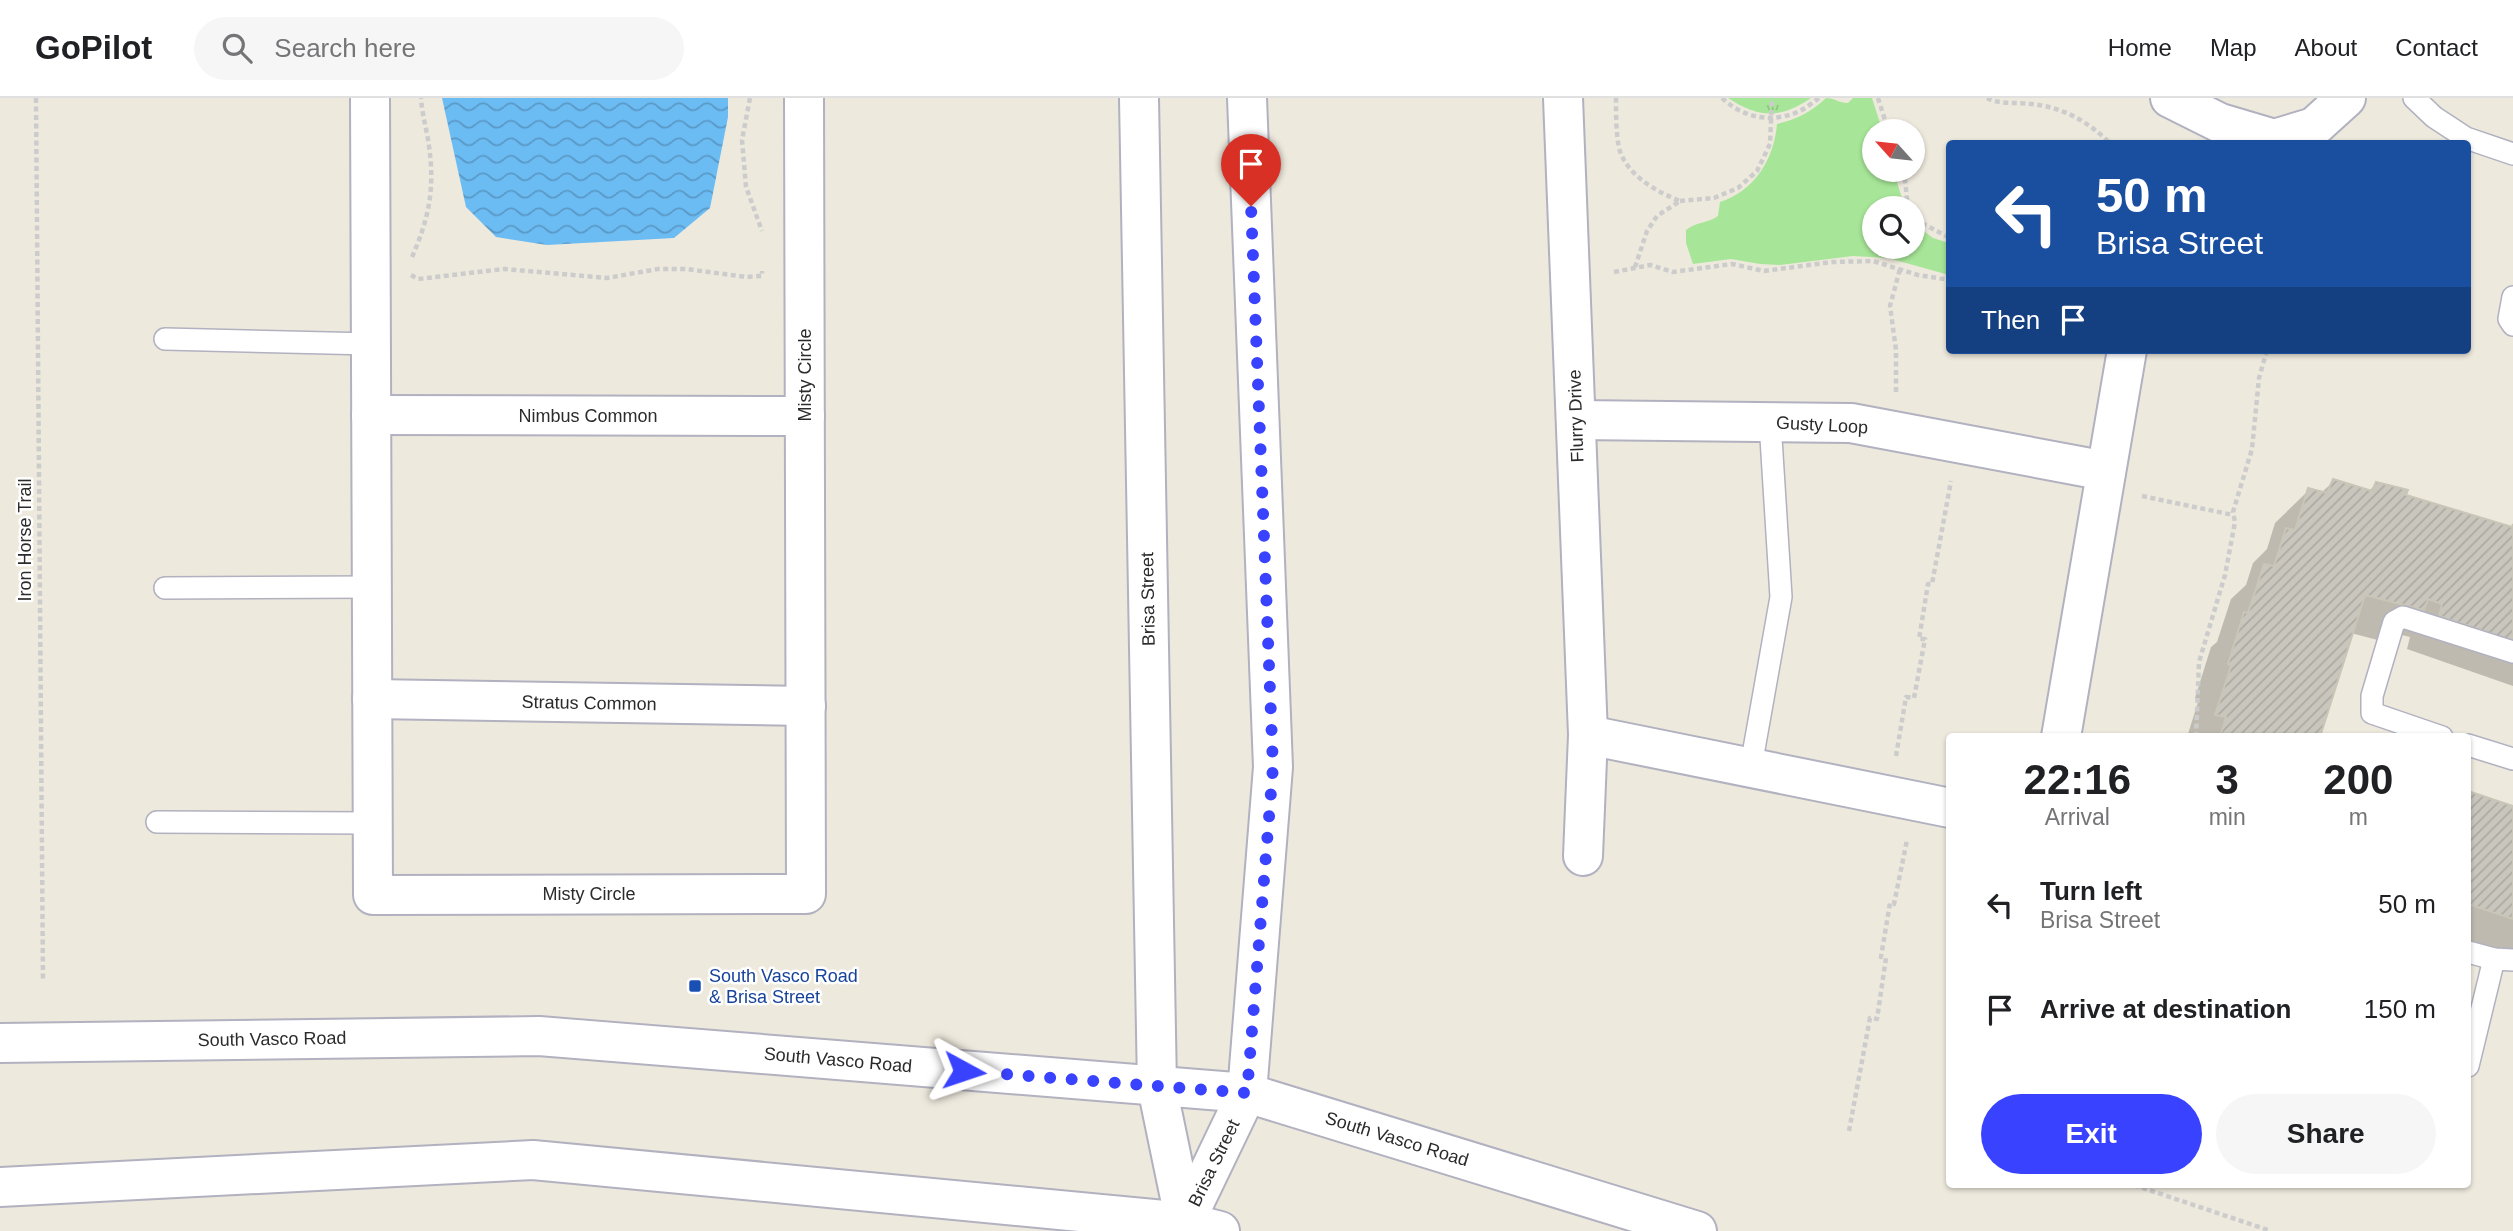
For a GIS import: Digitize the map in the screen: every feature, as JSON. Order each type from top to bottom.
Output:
[{"type":"street","name":"Misty Circle","points":[[370,98],[373,895],[806,894],[804,98]]},
{"type":"street","name":"Brisa Street","points":[[1139,98],[1157,1087],[1196,1228]]},
{"type":"street","name":"Brisa Street","points":[[1196,1228],[1247,1093],[1273,767],[1247,98]]},
{"type":"street","name":"Flurry Drive","points":[[1563,98],[1588,735],[1583,856]]},
{"type":"street","points":[[2170,98],[2220,123],[2274,139],[2314,127],[2346,98]]},
{"type":"street","points":[[2062,733],[2126,354]]},
{"type":"street","name":"Nimbus Common","points":[[371,415],[805,416]]},
{"type":"street","name":"Gusty Loop","points":[[1576,421],[1851,423],[1959,443],[2104,480]]},
{"type":"street","name":"Stratus Common","points":[[372,699],[806,706]]},
{"type":"street","points":[[1588,735],[1946,807]]},
{"type":"street","name":"South Vasco Road","points":[[0,1043],[539,1036],[1247,1093],[1697,1231]]},
{"type":"street","points":[[0,1186],[533,1160],[1196,1228]]},
{"type":"lane","points":[[2414,98],[2434,117],[2466,138],[2513,154]]},
{"type":"lane","points":[[2513,297],[2509,320],[2513,324]]},
{"type":"lane","points":[[165,339],[371,344]]},
{"type":"lane","points":[[1751,766],[1781,597],[1770,422]]},
{"type":"lane","points":[[165,588],[372,587]]},
{"type":"lane","points":[[2430,733],[2372,713],[2372,696],[2394,622],[2403,617],[2513,652]]},
{"type":"lane","points":[[2471,746],[2513,759]]},
{"type":"lane","points":[[157,822],[373,823]]},
{"type":"lane","points":[[2471,953],[2504,959],[2471,1057]]},
{"type":"path","name":"Iron Horse Trail","points":[[36,98],[43,981]]},
{"type":"path","points":[[411,261],[426,227],[432,189],[429,145],[421,98]]},
{"type":"path","points":[[750,98],[742,140],[745,175],[764,237]]},
{"type":"path","points":[[1616,98],[1619,150],[1636,176],[1658,193],[1681,201],[1714,198],[1738,188],[1757,171],[1770,144],[1772,98]]},
{"type":"path","points":[[1722,98],[1750,116],[1772,118],[1797,113],[1819,98]]},
{"type":"path","points":[[1878,98],[1885,119]]},
{"type":"path","points":[[1987,98],[1994,102],[2033,104],[2065,110],[2107,140]]},
{"type":"path","points":[[1634,267],[1647,231],[1657,216],[1681,201]]},
{"type":"path","points":[[1925,225],[1946,236]]},
{"type":"path","points":[[1614,272],[1650,265],[1673,272],[1732,264],[1764,271],[1832,262],[1873,261],[1918,275],[1946,279]]},
{"type":"path","points":[[406,273],[418,279],[504,269],[607,278],[658,269],[686,269],[746,277],[762,276],[763,263]]},
{"type":"path","points":[[1891,430],[1897,382],[1890,306],[1900,269]]},
{"type":"path","points":[[2196,733],[2199,662],[2225,575],[2235,522],[2233,515],[2252,449],[2259,378],[2266,354]]},
{"type":"path","points":[[1889,795],[1906,697],[1914,698],[1925,639],[1919,639],[1928,584],[1932,584],[1959,443]]},
{"type":"path","points":[[2104,480],[2233,515]]},
{"type":"path","points":[[1849,1131],[1870,1018],[1877,1019],[1886,958],[1881,957],[1890,903],[1894,904],[1907,838]]},
{"type":"path","points":[[2143,1188],[2271,1231]]},
{"type":"green space","points":[[1728,98],[1811,98],[1790,110],[1770,113],[1749,109]]},
{"type":"green space","points":[[1826,98],[1848,103],[1853,98],[1872,98],[1879,119],[1862,119],[1862,182],[1897,182],[1901,196],[1862,196],[1862,257],[1780,265],[1731,259],[1693,264],[1686,243],[1686,230],[1718,216],[1720,202],[1743,190],[1767,162],[1777,124],[1803,115]]},
{"type":"green space","points":[[1925,232],[1946,242],[1946,274],[1892,259],[1925,259]]},
{"type":"water","points":[[442,98],[728,98],[728,117],[710,208],[674,238],[547,245],[496,237],[466,207]]},
{"type":"building","points":[[2333,479],[2372,491],[2376,482],[2408,490],[2406,495],[2512,527],[2513,524],[2513,641],[2439,616],[2442,604],[2428,599],[2424,610],[2365,595],[2321,733],[2221,733],[2226,717],[2215,715],[2231,666],[2228,664],[2244,612],[2248,613],[2264,564],[2274,566],[2286,528],[2295,530],[2308,488],[2327,493]]},
{"type":"building","points":[[2471,792],[2513,806],[2513,919],[2471,905]]},
{"type":"place","name":"South Vasco Road & Brisa Street","points":[[695,986]]},
{"type":"route","points":[[964,1071],[1247,1093],[1273,767],[1251,206]]}]
